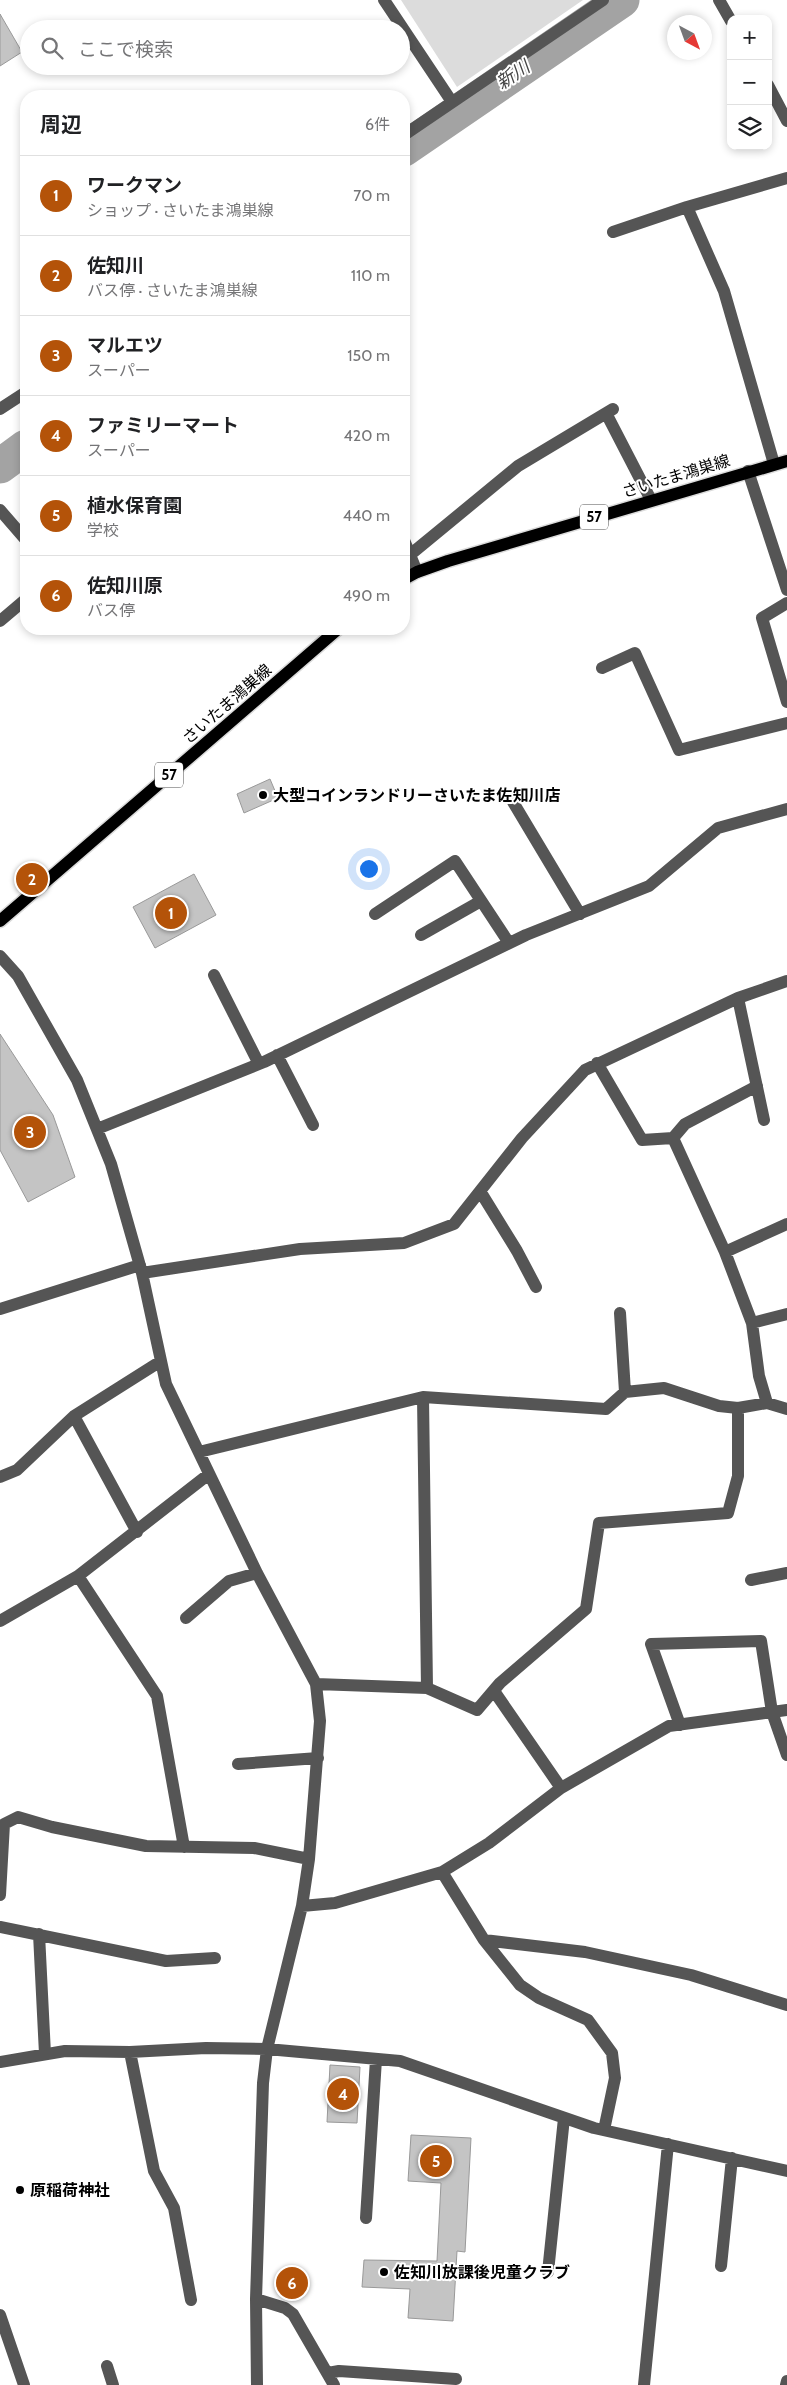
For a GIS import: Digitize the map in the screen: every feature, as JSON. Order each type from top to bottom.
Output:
[{"type":"main road","name":"さいたま鴻巣線","points":[[410,576],[651,500],[787,461]]},
{"type":"main road","name":"さいたま鴻巣線","points":[[0,920],[331,635]]},
{"type":"street","points":[[384,0],[397,20]]},
{"type":"street","points":[[410,131],[603,0]]},
{"type":"street","points":[[719,0],[728,15]]},
{"type":"street","points":[[410,39],[452,102]]},
{"type":"street","points":[[772,93],[787,121]]},
{"type":"street","points":[[613,232],[687,207],[787,178]]},
{"type":"street","points":[[687,207],[724,291],[774,464]]},
{"type":"street","points":[[0,409],[20,396]]},
{"type":"street","points":[[417,572],[411,554],[518,466],[609,411],[651,500]]},
{"type":"street","points":[[748,471],[787,590]]},
{"type":"street","points":[[1,511],[20,533]]},
{"type":"street","points":[[787,603],[762,618],[787,702]]},
{"type":"street","points":[[0,620],[20,604]]},
{"type":"street","points":[[602,668],[635,653],[679,750],[787,723]]},
{"type":"street","points":[[513,802],[580,914]]},
{"type":"street","points":[[97,1129],[259,1064],[509,943],[649,886],[718,828],[787,809]]},
{"type":"street","points":[[375,914],[455,861],[509,943]]},
{"type":"street","points":[[421,936],[481,901]]},
{"type":"street","points":[[0,956],[18,976],[77,1080],[110,1164],[141,1269],[166,1384],[257,1573],[316,1684],[320,1721],[318,1758],[302,1906],[268,2049],[264,2083],[256,2299],[256,2385]]},
{"type":"street","points":[[214,975],[259,1064]]},
{"type":"street","points":[[0,1309],[141,1269],[300,1249],[404,1243],[454,1224],[522,1138],[585,1070],[597,1062],[738,998],[787,981]]},
{"type":"street","points":[[738,998],[764,1120]]},
{"type":"street","points":[[277,1056],[314,1125]]},
{"type":"street","points":[[597,1062],[642,1140],[673,1138],[685,1124],[757,1086]]},
{"type":"street","points":[[673,1138],[725,1252],[752,1323],[759,1376],[767,1403]]},
{"type":"street","points":[[480,1191],[517,1251],[536,1287]]},
{"type":"street","points":[[725,1252],[787,1224]]},
{"type":"street","points":[[620,1313],[625,1392]]},
{"type":"street","points":[[752,1323],[787,1314]]},
{"type":"street","points":[[0,1477],[17,1470],[74,1416],[161,1361]]},
{"type":"street","points":[[199,1452],[423,1397],[606,1409],[625,1392],[664,1388],[719,1406],[738,1408],[767,1403],[787,1409]]},
{"type":"street","points":[[423,1397],[427,1688]]},
{"type":"street","points":[[316,1684],[427,1688],[477,1710],[494,1691],[586,1609],[599,1523],[728,1513],[738,1476],[738,1408]]},
{"type":"street","points":[[74,1416],[137,1532]]},
{"type":"street","points":[[0,1621],[78,1576],[210,1474]]},
{"type":"street","points":[[186,1618],[229,1581],[257,1573]]},
{"type":"street","points":[[751,1580],[787,1573]]},
{"type":"street","points":[[78,1576],[157,1696],[184,1848]]},
{"type":"street","points":[[680,1725],[651,1644],[761,1641],[772,1712],[787,1755]]},
{"type":"street","points":[[494,1691],[561,1788]]},
{"type":"street","points":[[302,1906],[335,1904],[442,1872],[489,1843],[561,1788],[669,1726],[787,1710]]},
{"type":"street","points":[[238,1764],[318,1758]]},
{"type":"street","points":[[0,1895],[4,1824],[18,1817],[146,1846],[254,1848],[308,1859]]},
{"type":"street","points":[[442,1872],[484,1940],[520,1985],[539,1998],[588,2020],[612,2053],[616,2078],[604,2130]]},
{"type":"street","points":[[0,1926],[166,1961],[215,1958]]},
{"type":"street","points":[[39,1934],[45,2054]]},
{"type":"street","points":[[484,1940],[585,1952],[691,1975],[787,2004]]},
{"type":"street","points":[[0,2062],[64,2051],[130,2052],[206,2048],[268,2049],[400,2061],[604,2130],[787,2170]]},
{"type":"street","points":[[130,2052],[154,2171],[174,2208],[190,2300]]},
{"type":"street","points":[[366,2218],[376,2059]]},
{"type":"street","points":[[548,2272],[564,2118]]},
{"type":"street","points":[[644,2385],[668,2144]]},
{"type":"street","points":[[721,2266],[732,2158]]},
{"type":"street","points":[[256,2299],[285,2308],[293,2314],[331,2379],[339,2370],[456,2379]]},
{"type":"street","points":[[0,2315],[24,2385]]},
{"type":"street","points":[[107,2366],[113,2385]]},
{"type":"street","points":[[786,2385],[787,2381]]},
{"type":"shaded area","points":[[401,0],[583,0],[457,87]]},
{"type":"building","points":[[0,14],[20,49],[20,53],[0,66]]},
{"type":"building","points":[[270,779],[278,798],[244,813],[237,794]]},
{"type":"building","points":[[194,874],[216,915],[155,948],[133,907]]},
{"type":"building","points":[[0,1034],[53,1115],[75,1177],[28,1202],[0,1150]]},
{"type":"building","points":[[330,2065],[360,2067],[357,2123],[327,2122]]},
{"type":"building","points":[[411,2135],[471,2138],[465,2252],[457,2251],[453,2321],[408,2318],[410,2289],[362,2287],[364,2260],[437,2261],[441,2183],[408,2181]]},
{"type":"waterway","name":"新川","points":[[410,145],[622,0]]},
{"type":"waterway","name":"新川","points":[[0,466],[20,451]]},
{"type":"place","name":"大型コインランドリーさいたま佐知川店","points":[[263,795]]},
{"type":"place","name":"佐知川","points":[[32,879]]},
{"type":"place","name":"ワークマン","points":[[171,913]]},
{"type":"place","name":"マルエツ","points":[[30,1132]]},
{"type":"place","name":"ファミリーマート","points":[[343,2094]]},
{"type":"place","name":"植水保育園","points":[[436,2161]]},
{"type":"place","name":"原稲荷神社","points":[[20,2190]]},
{"type":"place","name":"佐知川放課後児童クラブ","points":[[384,2272]]},
{"type":"place","name":"佐知川原","points":[[292,2283]]}]
